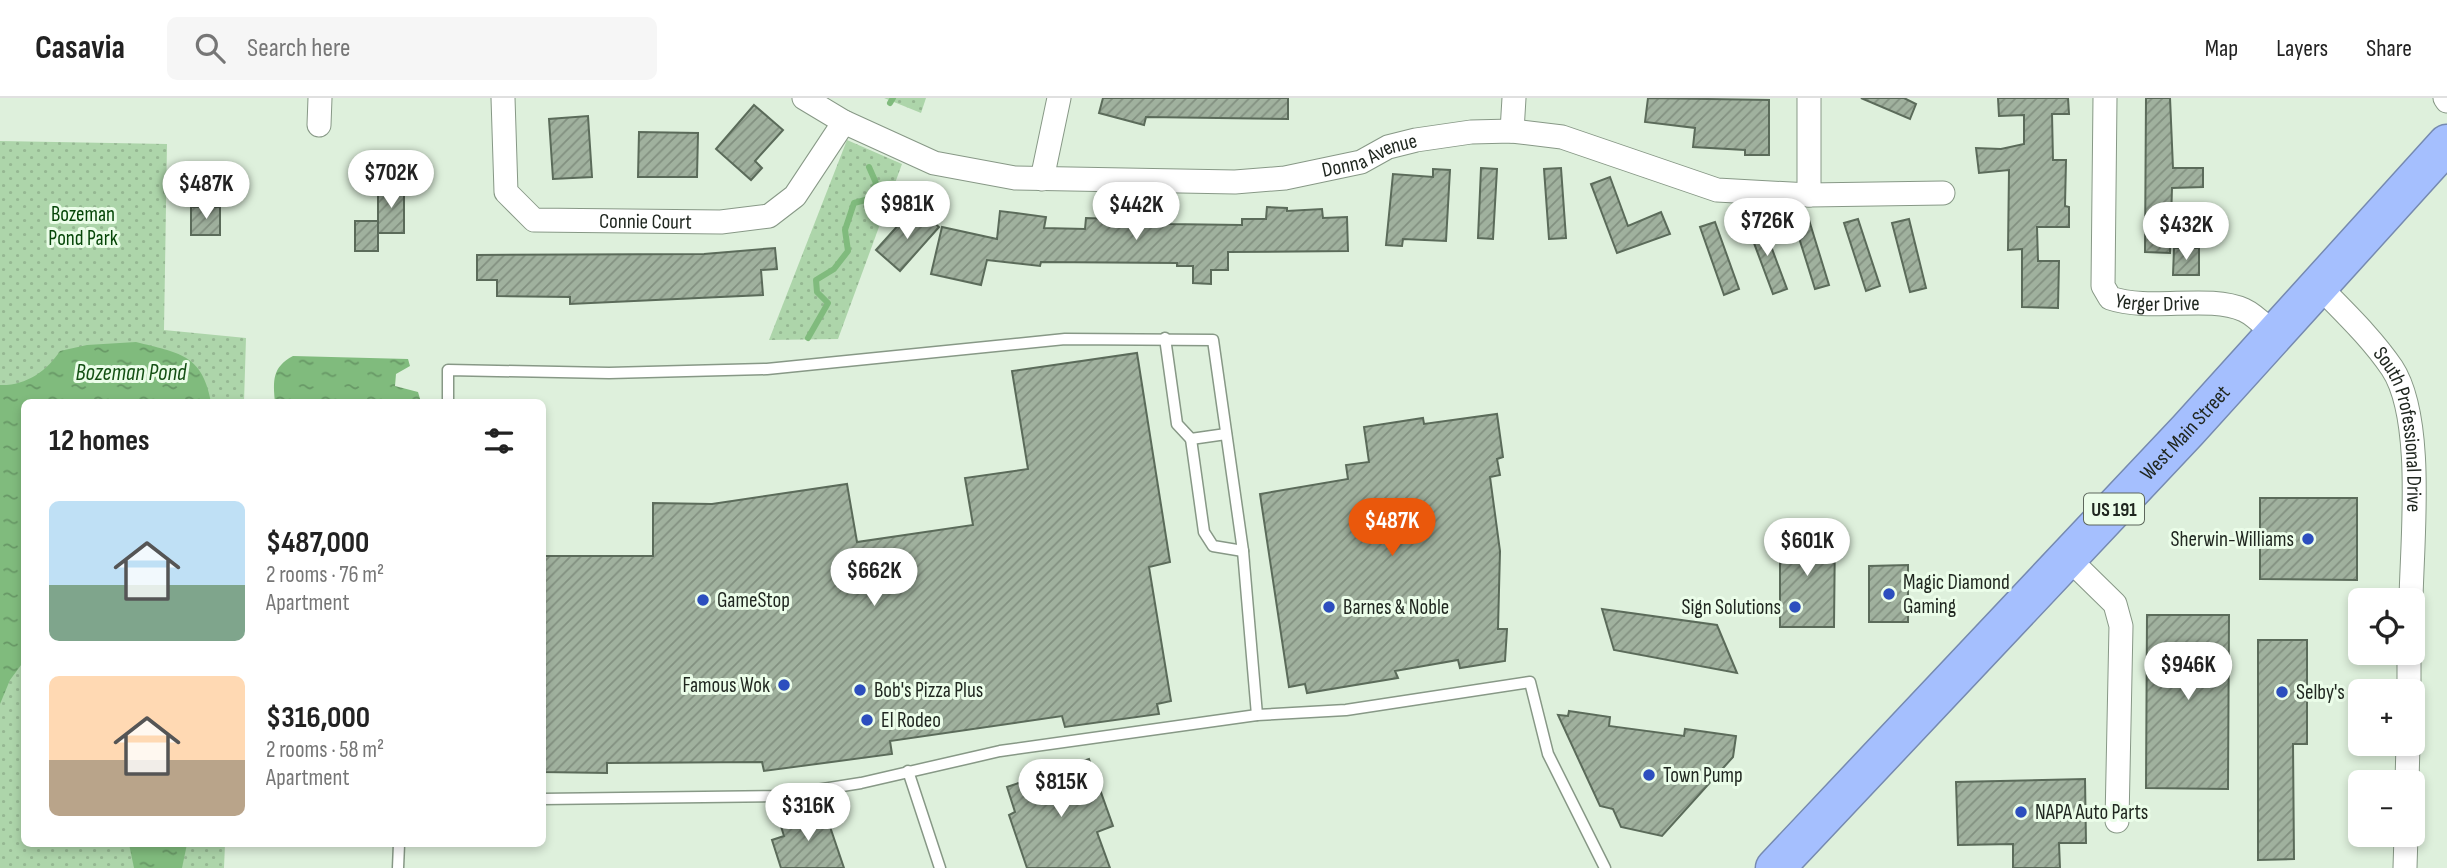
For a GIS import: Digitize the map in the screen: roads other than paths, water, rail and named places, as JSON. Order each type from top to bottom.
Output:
[{"type":"highway","name":"West Main Street","points":[[1775,868],[2068,558],[2447,144]]},
{"type":"street","points":[[319,125],[320,98]]},
{"type":"street","name":"Connie Court","points":[[503,98],[506,192],[534,220],[721,222],[769,216],[795,196],[844,122]]},
{"type":"street","name":"Donna Avenue","points":[[804,98],[844,122],[934,163],[1003,176],[1235,182],[1285,178],[1361,162],[1388,147],[1416,140],[1471,132],[1512,131],[1562,137],[1717,190],[1809,195],[1943,194]]},
{"type":"street","points":[[1042,179],[1059,98]]},
{"type":"street","points":[[1512,131],[1514,98]]},
{"type":"street","points":[[1808,98],[1809,195]]},
{"type":"street","name":"Yerger Drive","points":[[2105,98],[2103,286],[2110,298],[2129,305],[2228,305],[2245,310],[2274,334]]},
{"type":"street","name":"South Professional Drive","points":[[2317,284],[2347,314],[2393,370],[2406,400],[2413,468],[2411,588]]},
{"type":"street","points":[[2068,558],[2115,604],[2121,626],[2117,821]]},
{"type":"street","points":[[2405,868],[2406,847]]},
{"type":"lane","points":[[1165,338],[1177,424],[1191,439],[1204,532],[1213,546],[1242,551]]},
{"type":"lane","points":[[448,399],[448,370],[609,373],[767,369],[1065,339],[1213,340],[1242,551],[1257,715]]},
{"type":"lane","points":[[1191,439],[1226,434]]},
{"type":"lane","points":[[546,799],[779,796],[861,783],[1000,751],[1257,715],[1346,710],[1530,682],[1548,754],[1605,868]]},
{"type":"lane","points":[[908,771],[940,868]]},
{"type":"lane","points":[[398,868],[399,847]]},
{"type":"lane","points":[[1595,849],[1598,868]]},
{"type":"water","name":"Bozeman Pond","points":[[136,342],[176,353],[194,364],[207,386],[210,399],[21,399],[21,665],[10,680],[0,704],[0,385],[26,380],[41,371],[60,351],[87,345]]},
{"type":"water","points":[[293,356],[408,359],[410,366],[396,374],[395,386],[418,392],[420,399],[275,399],[275,375],[286,360]]},
{"type":"water","points":[[130,847],[186,847],[182,868],[134,868]]},
{"type":"waterway","points":[[890,103],[893,98]]},
{"type":"waterway","points":[[808,338],[828,303],[817,292],[816,280],[834,269],[848,251],[845,230],[854,203],[869,199],[876,183],[869,167]]},
{"type":"place","name":"Sherwin-Williams","points":[[2308,539]]},
{"type":"place","name":"Magic Diamond Gaming","points":[[1889,594]]},
{"type":"place","name":"GameStop","points":[[703,600]]},
{"type":"place","name":"Barnes & Noble","points":[[1329,607]]},
{"type":"place","name":"Sign Solutions","points":[[1795,607]]},
{"type":"place","name":"Famous Wok","points":[[784,685]]},
{"type":"place","name":"Bob's Pizza Plus","points":[[860,690]]},
{"type":"place","name":"Selby's","points":[[2282,692]]},
{"type":"place","name":"El Rodeo","points":[[867,720]]},
{"type":"place","name":"Town Pump","points":[[1649,775]]},
{"type":"place","name":"NAPA Auto Parts","points":[[2021,812]]},
{"type":"park label","name":"Bozeman Pond Park","points":[[83,226]]}]
